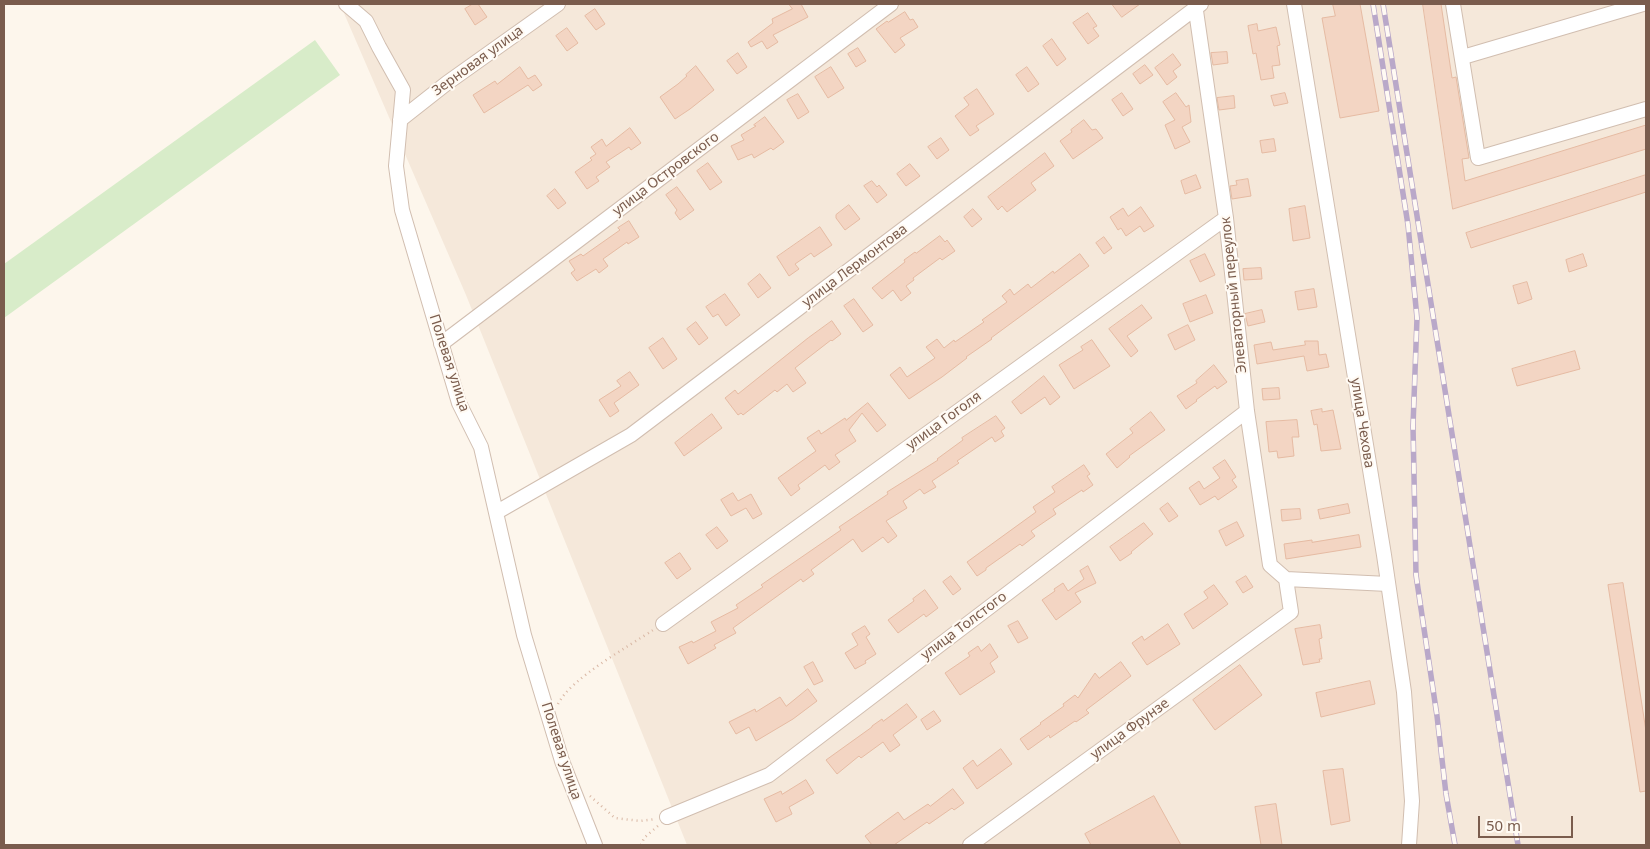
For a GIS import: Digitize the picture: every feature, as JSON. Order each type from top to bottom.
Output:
[{"type":"street","name":"Полевая улица","points":[[346,4],[366,21],[403,90],[396,166],[402,210],[459,403],[482,447],[524,635],[562,761],[595,845]]},
{"type":"street","points":[[364,4],[366,21]]},
{"type":"street","name":"Зерновая улица","points":[[400,120],[447,83],[558,4]]},
{"type":"street","name":"улица Островского","points":[[441,344],[891,4]]},
{"type":"street","name":"улица Чехова","points":[[1294,4],[1404,692],[1412,802],[1409,845]]},
{"type":"street","points":[[1453,4],[1478,158],[1646,109]]},
{"type":"street","points":[[1463,57],[1643,4]]},
{"type":"street","name":"Элеваторный переулок","points":[[1197,5],[1226,218],[1247,411],[1270,565],[1286,579]]},
{"type":"street","name":"улица Лермонтова","points":[[497,512],[631,435],[1197,5]]},
{"type":"street","name":"улица Гоголя","points":[[663,624],[1226,218]]},
{"type":"street","name":"улица Толстого","points":[[668,817],[769,775],[1247,411]]},
{"type":"street","points":[[1286,579],[1388,584]]},
{"type":"street","name":"улица Фрунзе","points":[[970,845],[1290,612],[1286,579]]},
{"type":"path","points":[[550,719],[560,698],[575,683],[663,624]]},
{"type":"path","points":[[587,794],[615,818],[640,820],[668,817]]},
{"type":"path","points":[[641,845],[644,838],[668,817]]},
{"type":"shaded area","points":[[340,4],[1646,4],[1646,845],[687,845],[466,295]]},
{"type":"green space","points":[[315,40],[340,75],[4,318],[4,264]]},
{"type":"building","points":[[473,4],[478,4],[487,17],[475,25],[465,9]]},
{"type":"building","points":[[789,4],[801,4],[808,17],[773,35],[778,42],[767,49],[762,41],[751,47],[748,42],[773,23],[772,19],[792,9]]},
{"type":"building","points":[[1112,4],[1140,4],[1122,17]]},
{"type":"building","points":[[1333,4],[1360,4],[1379,111],[1340,118],[1322,18],[1335,16]]},
{"type":"building","points":[[1423,4],[1441,4],[1452,78],[1456,77],[1469,158],[1462,159],[1465,181],[1646,125],[1646,149],[1453,209]]},
{"type":"building","points":[[595,9],[605,24],[596,30],[585,16]]},
{"type":"building","points":[[905,12],[918,27],[900,38],[905,45],[895,53],[876,29]]},
{"type":"building","points":[[1088,13],[1097,26],[1093,28],[1099,36],[1088,44],[1073,23]]},
{"type":"building","points":[[1257,24],[1258,31],[1276,27],[1280,45],[1277,46],[1280,65],[1272,66],[1274,78],[1261,80],[1256,53],[1253,54],[1248,26]]},
{"type":"building","points":[[567,28],[578,43],[567,51],[556,36]]},
{"type":"building","points":[[1052,39],[1066,59],[1057,66],[1043,46]]},
{"type":"building","points":[[858,48],[866,61],[856,67],[848,54]]},
{"type":"building","points":[[1227,52],[1228,63],[1213,65],[1211,53]]},
{"type":"building","points":[[738,53],[747,67],[737,74],[727,61]]},
{"type":"building","points":[[1173,54],[1181,65],[1173,71],[1177,77],[1167,85],[1155,68]]},
{"type":"building","points":[[1145,65],[1153,75],[1140,84],[1133,74]]},
{"type":"building","points":[[696,66],[714,90],[675,119],[660,97],[678,84]]},
{"type":"building","points":[[520,67],[528,79],[535,75],[542,85],[533,91],[528,85],[484,113],[473,95],[495,81],[497,84]]},
{"type":"building","points":[[831,67],[844,88],[828,98],[815,77]]},
{"type":"building","points":[[1027,67],[1039,84],[1028,92],[1016,75]]},
{"type":"building","points":[[977,89],[994,114],[976,126],[979,130],[970,136],[955,116],[969,105],[964,98]]},
{"type":"building","points":[[1122,93],[1133,109],[1123,116],[1112,100]]},
{"type":"building","points":[[1176,93],[1186,107],[1189,105],[1191,122],[1182,127],[1190,142],[1175,149],[1165,125],[1175,120],[1163,102]]},
{"type":"building","points":[[1285,93],[1288,103],[1274,106],[1271,96]]},
{"type":"building","points":[[798,94],[809,112],[798,119],[787,100]]},
{"type":"building","points":[[1234,96],[1235,108],[1219,110],[1217,98]]},
{"type":"building","points":[[765,117],[784,142],[773,150],[771,148],[754,158],[752,154],[738,160],[731,146],[744,140],[741,135],[756,126],[754,125]]},
{"type":"building","points":[[1084,120],[1092,130],[1096,129],[1103,138],[1073,159],[1060,141]]},
{"type":"building","points":[[630,128],[641,143],[631,150],[629,147],[606,162],[610,167],[596,177],[599,181],[587,189],[575,172],[592,160],[590,158],[596,154],[591,147],[602,139],[606,146]]},
{"type":"building","points":[[941,138],[949,150],[937,159],[928,147]]},
{"type":"building","points":[[1274,139],[1276,151],[1262,153],[1260,141]]},
{"type":"building","points":[[1045,153],[1054,166],[1031,183],[1036,190],[1007,212],[1002,206],[998,210],[988,197]]},
{"type":"building","points":[[708,163],[722,182],[710,190],[697,171]]},
{"type":"building","points":[[910,164],[920,176],[906,186],[897,174]]},
{"type":"building","points":[[1196,175],[1201,188],[1185,194],[1181,181]]},
{"type":"building","points":[[1646,175],[1646,192],[1471,248],[1466,233]]},
{"type":"building","points":[[1248,179],[1251,196],[1232,199],[1230,186],[1237,185],[1236,181]]},
{"type":"building","points":[[872,181],[877,187],[879,185],[887,195],[877,203],[864,186]]},
{"type":"building","points":[[677,187],[694,210],[680,220],[675,213],[677,210],[666,195]]},
{"type":"building","points":[[555,189],[566,203],[558,209],[547,196]]},
{"type":"building","points":[[849,205],[860,219],[845,230],[836,218],[836,215]]},
{"type":"building","points":[[1305,206],[1310,238],[1293,241],[1289,209]]},
{"type":"building","points":[[1141,207],[1154,226],[1144,232],[1140,226],[1126,236],[1121,228],[1118,230],[1110,217],[1123,208],[1128,216]]},
{"type":"building","points":[[973,209],[982,219],[972,227],[964,217]]},
{"type":"building","points":[[629,221],[639,237],[628,244],[627,242],[603,259],[608,266],[599,273],[596,269],[577,281],[571,273],[575,270],[569,261],[581,254],[583,256],[620,230],[618,228]]},
{"type":"building","points":[[820,227],[832,245],[814,257],[811,253],[795,264],[799,269],[789,276],[777,257]]},
{"type":"building","points":[[940,236],[945,242],[947,240],[955,251],[942,260],[940,258],[913,278],[914,280],[906,286],[911,293],[901,301],[893,290],[882,299],[872,288],[905,262],[904,260]]},
{"type":"building","points":[[1104,237],[1112,248],[1104,254],[1096,243]]},
{"type":"building","points":[[1080,254],[1089,266],[991,338],[942,377],[909,399],[890,375],[900,367],[907,377],[935,358],[926,347],[937,339],[944,348],[954,340],[955,342],[984,322],[982,320],[1007,302],[1002,296],[1010,289],[1014,295],[1028,284],[1031,288]]},
{"type":"building","points":[[1205,254],[1215,275],[1200,282],[1190,261]]},
{"type":"building","points":[[1583,254],[1587,266],[1569,272],[1566,260]]},
{"type":"building","points":[[1261,268],[1262,279],[1244,280],[1243,269]]},
{"type":"building","points":[[760,274],[771,288],[758,298],[748,284]]},
{"type":"building","points":[[1527,282],[1532,299],[1518,304],[1513,286]]},
{"type":"building","points":[[1314,289],[1317,307],[1298,310],[1295,292]]},
{"type":"building","points":[[725,294],[740,315],[726,326],[718,314],[713,317],[706,307]]},
{"type":"building","points":[[1206,295],[1213,313],[1190,322],[1183,304]]},
{"type":"building","points":[[854,299],[873,325],[863,332],[844,306]]},
{"type":"building","points":[[1142,305],[1152,318],[1127,336],[1138,351],[1131,357],[1109,329]]},
{"type":"building","points":[[1262,310],[1265,322],[1248,326],[1245,314]]},
{"type":"building","points":[[832,321],[841,334],[795,368],[806,383],[793,392],[787,384],[777,392],[775,390],[743,415],[741,413],[738,415],[725,398],[735,390],[738,394]]},
{"type":"building","points":[[696,322],[708,338],[699,345],[687,329]]},
{"type":"building","points":[[1188,325],[1195,340],[1175,350],[1168,335]]},
{"type":"building","points":[[663,338],[677,359],[663,369],[649,348]]},
{"type":"building","points":[[1092,340],[1110,366],[1074,389],[1059,365],[1083,350],[1081,347]]},
{"type":"building","points":[[1305,341],[1318,341],[1319,355],[1326,354],[1329,367],[1307,371],[1304,356],[1257,364],[1254,345],[1271,342],[1273,350],[1305,345]]},
{"type":"building","points":[[1575,351],[1580,369],[1517,386],[1512,369]]},
{"type":"building","points":[[1214,365],[1227,382],[1217,389],[1215,386],[1186,409],[1177,396],[1197,383],[1196,381]]},
{"type":"building","points":[[630,372],[639,385],[614,403],[619,411],[610,417],[599,400],[621,386],[617,381]]},
{"type":"building","points":[[1044,376],[1060,397],[1050,405],[1045,397],[1021,414],[1012,402]]},
{"type":"building","points":[[1279,388],[1280,399],[1263,400],[1262,389]]},
{"type":"building","points":[[868,403],[886,425],[877,432],[862,413],[849,430],[856,441],[835,455],[840,462],[829,470],[825,465],[798,485],[800,489],[791,496],[778,478],[816,451],[807,438],[819,430],[821,434],[845,418],[846,420]]},
{"type":"building","points":[[1322,409],[1322,412],[1333,410],[1341,449],[1321,451],[1317,424],[1314,425],[1311,411]]},
{"type":"building","points":[[1151,412],[1165,430],[1129,456],[1117,468],[1106,454],[1133,433],[1130,429]]},
{"type":"building","points":[[712,414],[722,428],[684,456],[675,443]]},
{"type":"building","points":[[996,416],[1005,428],[1001,431],[1004,436],[995,442],[992,437],[957,461],[959,463],[932,481],[936,487],[924,494],[920,489],[903,501],[907,508],[886,521],[897,536],[888,543],[883,537],[862,552],[853,539],[811,570],[814,574],[803,582],[801,579],[733,628],[736,633],[714,645],[716,648],[688,664],[679,647],[692,641],[693,643],[716,631],[711,622],[738,608],[736,605],[763,587],[761,585],[841,530],[839,527],[888,494],[887,492],[938,460],[963,440],[962,438]]},
{"type":"building","points":[[1297,420],[1299,437],[1292,437],[1294,456],[1278,458],[1277,451],[1269,452],[1266,422]]},
{"type":"building","points":[[1225,460],[1236,477],[1232,480],[1237,487],[1218,500],[1215,496],[1200,505],[1189,488],[1199,481],[1204,489],[1220,478],[1213,468]]},
{"type":"building","points":[[1084,465],[1090,474],[1087,476],[1093,485],[1053,509],[1056,514],[1031,531],[1035,536],[1022,546],[1020,544],[977,576],[967,562],[1036,512],[1033,507],[1055,492],[1052,487]]},
{"type":"building","points":[[733,493],[738,501],[751,494],[762,514],[753,519],[746,508],[731,516],[721,500]]},
{"type":"building","points":[[1168,503],[1178,516],[1169,522],[1160,509]]},
{"type":"building","points":[[1348,504],[1350,513],[1320,519],[1318,510]]},
{"type":"building","points":[[1300,509],[1301,519],[1282,521],[1281,510]]},
{"type":"building","points":[[1237,522],[1244,536],[1226,546],[1219,531]]},
{"type":"building","points":[[1144,523],[1153,534],[1120,561],[1110,547]]},
{"type":"building","points":[[717,527],[728,541],[717,549],[706,535]]},
{"type":"building","points":[[1359,535],[1361,547],[1286,559],[1284,544]]},
{"type":"building","points":[[680,553],[691,569],[677,579],[665,563]]},
{"type":"building","points":[[1088,566],[1096,583],[1075,593],[1081,602],[1056,620],[1042,600],[1063,583],[1068,591],[1084,579],[1080,571]]},
{"type":"building","points":[[951,576],[961,589],[953,595],[943,582]]},
{"type":"building","points":[[1246,576],[1253,587],[1243,593],[1236,582]]},
{"type":"building","points":[[1623,583],[1646,731],[1646,791],[1640,792],[1608,585]]},
{"type":"building","points":[[1214,585],[1228,604],[1193,629],[1184,614],[1208,598],[1204,592]]},
{"type":"building","points":[[925,590],[938,608],[926,617],[924,614],[898,633],[888,620],[914,601],[913,599]]},
{"type":"building","points":[[1018,621],[1028,638],[1018,643],[1008,626]]},
{"type":"building","points":[[1168,624],[1180,644],[1147,665],[1132,643],[1142,636],[1144,640]]},
{"type":"building","points":[[1320,625],[1322,638],[1319,639],[1322,659],[1319,659],[1320,662],[1303,665],[1295,629]]},
{"type":"building","points":[[865,626],[870,634],[866,637],[876,654],[865,661],[866,663],[855,669],[845,653],[858,645],[852,634]]},
{"type":"building","points":[[990,644],[998,657],[990,663],[995,672],[960,695],[945,673],[970,656],[968,653],[978,646],[981,651]]},
{"type":"building","points":[[813,662],[823,681],[814,685],[804,667]]},
{"type":"building","points":[[1121,662],[1131,676],[1086,710],[1089,713],[1050,738],[1049,735],[1028,750],[1020,739],[1064,706],[1063,704],[1075,695],[1078,698],[1095,673],[1099,678]]},
{"type":"building","points":[[1240,665],[1262,695],[1215,730],[1193,700]]},
{"type":"building","points":[[1370,681],[1375,704],[1321,717],[1316,693]]},
{"type":"building","points":[[808,689],[817,701],[793,719],[756,741],[749,727],[736,734],[729,722],[755,709],[756,712],[780,697],[786,706]]},
{"type":"building","points":[[907,704],[917,717],[893,735],[900,745],[890,752],[883,742],[861,758],[859,756],[837,774],[826,760],[882,719],[883,721]]},
{"type":"building","points":[[934,711],[941,721],[927,730],[921,720]]},
{"type":"building","points":[[1001,749],[1012,764],[977,789],[963,768],[973,760],[977,766]]},
{"type":"building","points":[[1343,769],[1350,821],[1331,825],[1323,771]]},
{"type":"building","points":[[806,780],[814,793],[789,807],[792,814],[776,822],[764,799],[781,791],[782,794]]},
{"type":"building","points":[[953,789],[964,803],[954,810],[952,808],[929,824],[927,822],[894,845],[872,845],[865,836],[898,812],[904,820],[928,804],[930,806]]},
{"type":"building","points":[[1154,796],[1181,845],[1091,845],[1085,834]]},
{"type":"building","points":[[1276,804],[1282,845],[1261,845],[1255,807]]},
{"type":"railway","points":[[1373,4],[1408,225],[1417,318],[1413,426],[1416,575],[1437,716],[1446,794],[1455,845]]},
{"type":"railway","points":[[1383,4],[1518,845]]}]
